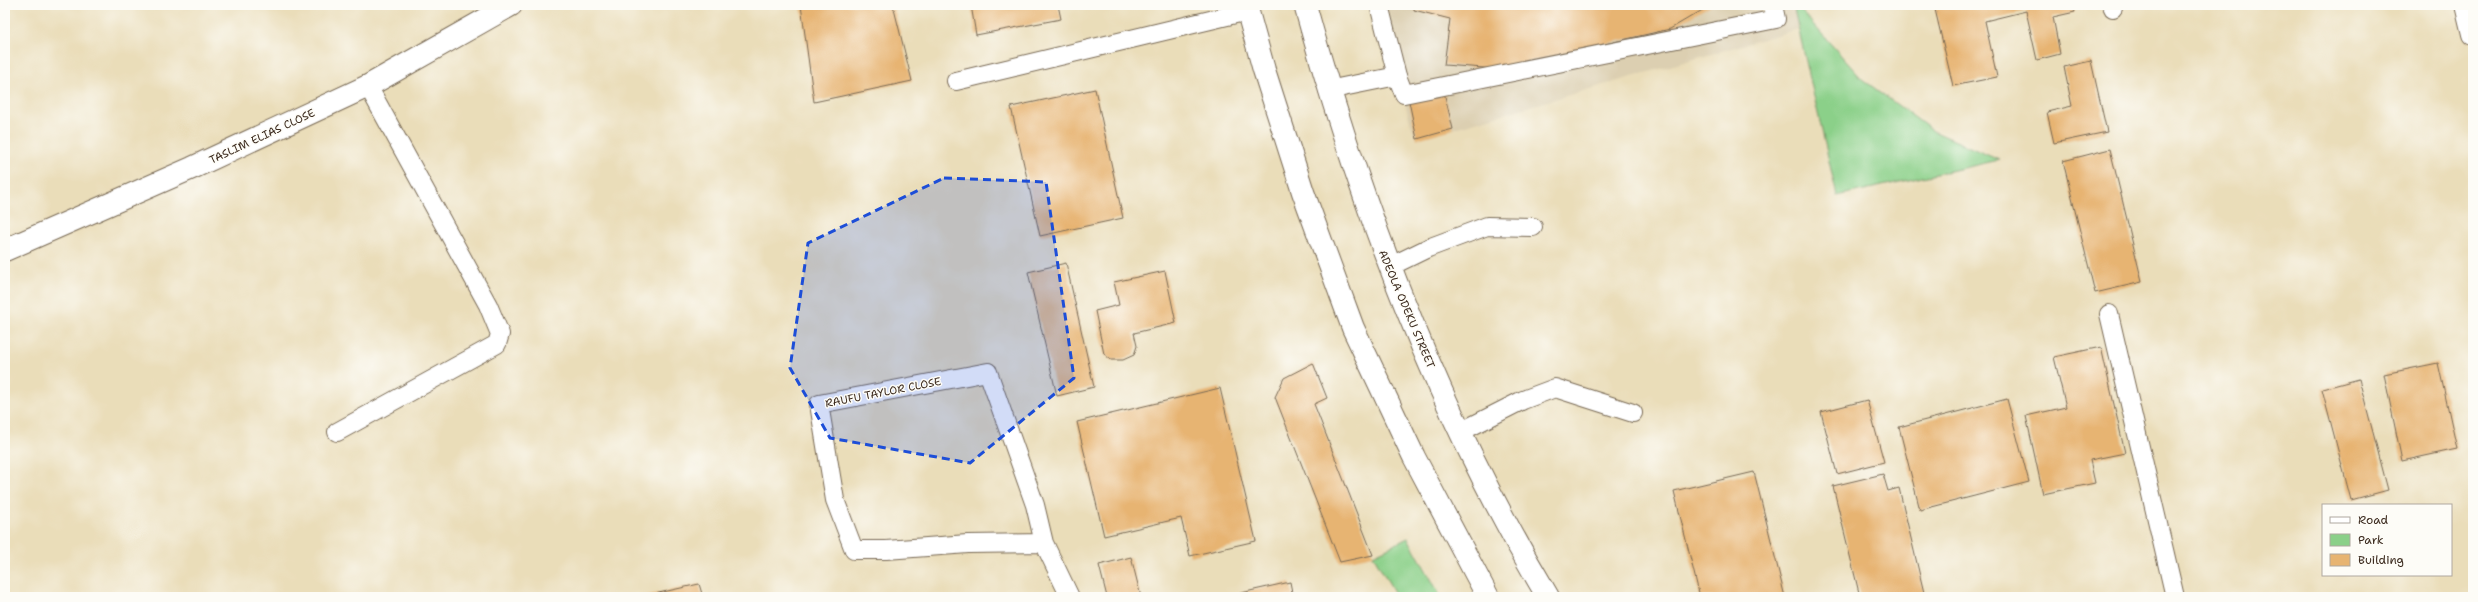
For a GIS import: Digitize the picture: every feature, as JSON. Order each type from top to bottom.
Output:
[{"type":"main road","name":"TASLIM ELIAS CLOSE","points":[[5,250],[192,168],[368,86],[511,5]]},
{"type":"main road","name":"ADEOLA ODEKU STREET","points":[[1305,5],[1328,90],[1389,267],[1460,432],[1526,561],[1548,597]]},
{"type":"main road","points":[[2466,5],[2473,34]]},
{"type":"main road","points":[[1247,8],[1264,70],[1303,192],[1353,328],[1414,457],[1488,597]]},
{"type":"lane","points":[[1379,5],[1397,76],[1404,94],[1776,19],[1773,5]]},
{"type":"lane","points":[[956,81],[1247,8]]},
{"type":"lane","points":[[1328,90],[1397,76]]},
{"type":"lane","points":[[338,432],[497,344],[500,334],[488,305],[368,86]]},
{"type":"lane","points":[[1389,267],[1428,248],[1487,226],[1533,227]]},
{"type":"lane","points":[[2109,314],[2175,597]]},
{"type":"lane","name":"RAUFU TAYLOR CLOSE","points":[[1044,543],[968,544],[886,550],[854,550],[835,500],[819,404],[988,372],[1035,505],[1044,543],[1070,597]]},
{"type":"lane","points":[[1460,432],[1523,400],[1555,388],[1633,413]]},
{"type":"highlighted area","points":[[944,178],[1046,182],[1074,378],[970,463],[830,438],[790,368],[808,243]]},
{"type":"shaded area","points":[[1379,5],[1793,5],[1798,29],[1417,139],[1411,125]]},
{"type":"green space","points":[[1793,5],[1796,5],[1862,79],[1933,131],[1999,160],[1837,196]]},
{"type":"green space","points":[[1408,538],[1441,597],[1397,597],[1373,555]]},
{"type":"building","points":[[801,5],[893,5],[912,81],[814,102]]},
{"type":"building","points":[[971,5],[1058,5],[1061,19],[976,35]]},
{"type":"building","points":[[1414,5],[1711,5],[1670,29],[1497,69],[1444,65],[1450,19],[1414,10]]},
{"type":"building","points":[[1934,5],[2073,5],[2075,12],[2053,17],[2060,54],[2037,60],[2026,11],[1985,21],[1997,77],[1953,86]]},
{"type":"building","points":[[2091,61],[2107,132],[2054,143],[2047,112],[2072,106],[2064,67]]},
{"type":"building","points":[[1443,88],[1453,129],[1417,139],[1408,97]]},
{"type":"building","points":[[1095,89],[1123,218],[1040,236],[1011,107]]},
{"type":"building","points":[[2110,149],[2142,282],[2095,293],[2063,161]]},
{"type":"building","points":[[1066,263],[1094,387],[1057,396],[1028,272]]},
{"type":"building","points":[[1165,271],[1176,323],[1134,333],[1137,346],[1134,355],[1123,360],[1111,360],[1104,354],[1095,311],[1119,305],[1114,282]]},
{"type":"building","points":[[2101,347],[2125,453],[2090,460],[2095,483],[2043,494],[2026,416],[2066,407],[2054,357]]},
{"type":"building","points":[[1313,363],[1327,398],[1314,404],[1373,555],[1340,562],[1275,397],[1284,378]]},
{"type":"building","points":[[2438,363],[2457,449],[2402,461],[2384,374]]},
{"type":"building","points":[[2359,379],[2388,490],[2351,500],[2322,389]]},
{"type":"building","points":[[1220,388],[1256,541],[1190,556],[1181,518],[1104,536],[1077,422]]},
{"type":"building","points":[[2007,399],[2029,482],[1920,510],[1899,427]]},
{"type":"building","points":[[1867,400],[1884,462],[1837,474],[1821,412]]},
{"type":"building","points":[[1754,472],[1785,597],[1700,597],[1674,491]]},
{"type":"building","points":[[1883,474],[1888,491],[1899,488],[1925,597],[1860,597],[1833,486]]},
{"type":"building","points":[[1131,557],[1141,597],[1107,597],[1099,565]]},
{"type":"building","points":[[1290,582],[1293,597],[1232,597],[1232,595]]},
{"type":"building","points":[[699,584],[703,597],[645,597],[645,596]]}]
